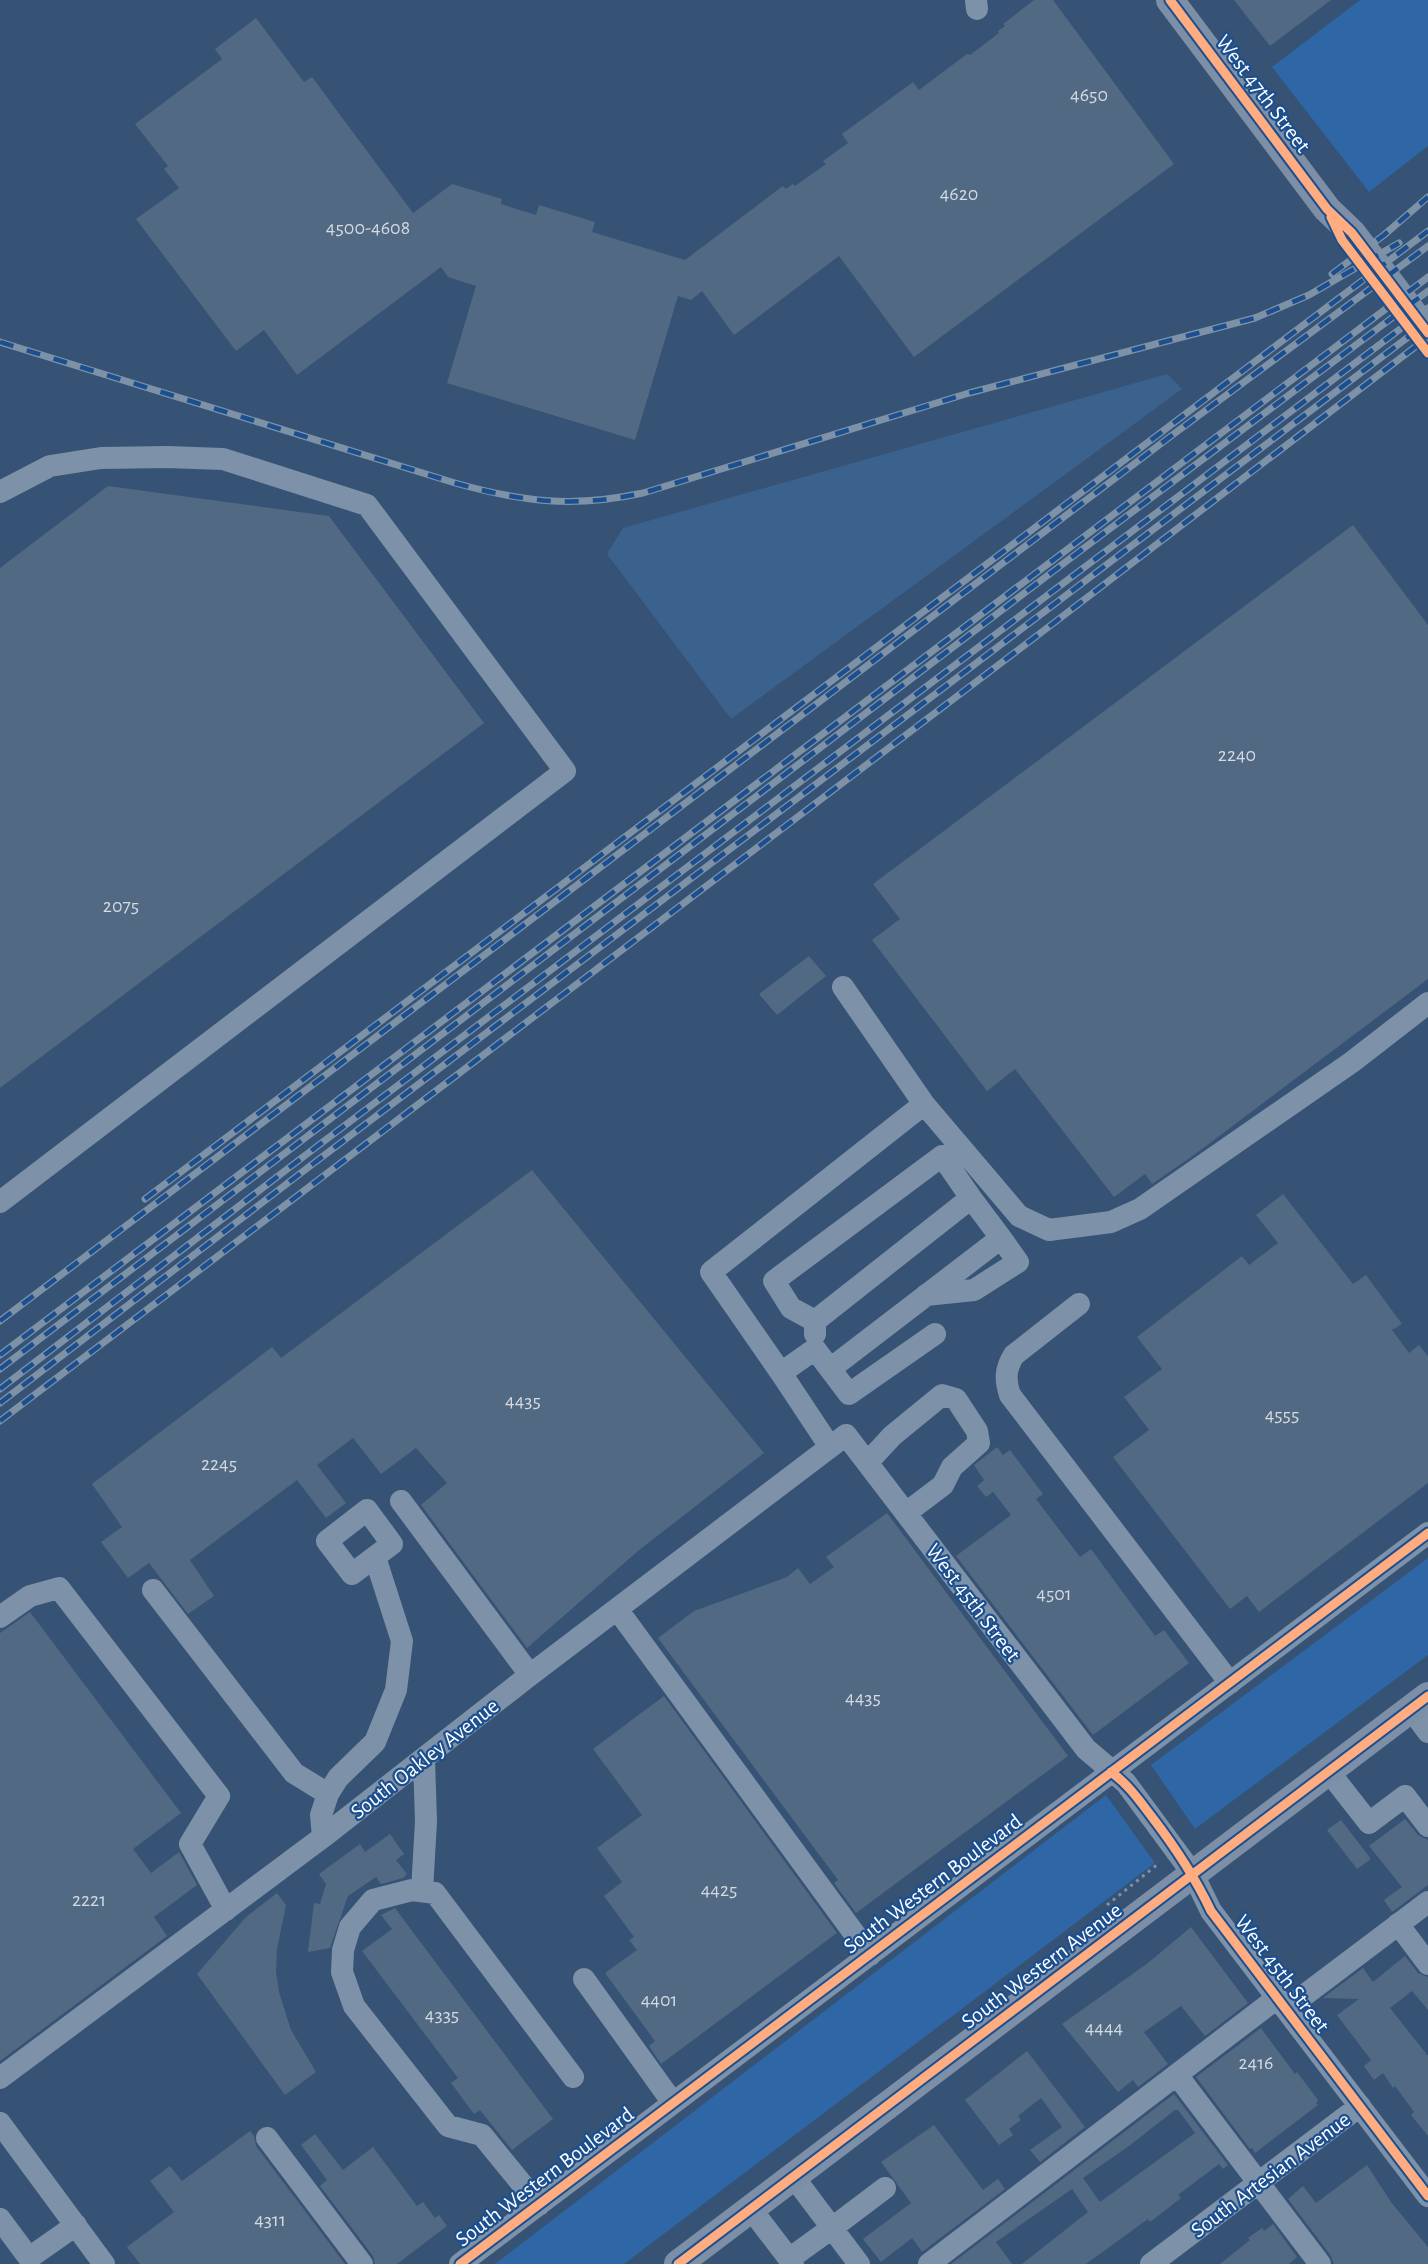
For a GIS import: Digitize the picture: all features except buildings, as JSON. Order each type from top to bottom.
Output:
[{"type":"main road","name":"West 47th Street","points":[[1170,0],[1327,209],[1352,232],[1428,333]]},
{"type":"main road","name":"West 47th Street","points":[[1327,209],[1342,240],[1428,353]]},
{"type":"main road","name":"South Western Avenue","points":[[678,2264],[1419,1703]]},
{"type":"street","points":[[0,492],[50,466],[101,458],[167,457],[223,459],[367,505],[565,771],[0,1202]]},
{"type":"street","points":[[843,987],[924,1104],[1019,1216],[1049,1230],[1110,1222],[1140,1209],[1353,1062],[1428,1003]]},
{"type":"street","name":"West 45th Street","points":[[924,1104],[711,1272],[782,1373],[838,1441],[868,1462],[1086,1749],[1126,1783],[1193,1874],[1211,1911],[1428,2196]]},
{"type":"street","points":[[814,1321],[791,1308],[774,1281],[942,1156],[1018,1262],[974,1290],[926,1295],[830,1369]]},
{"type":"street","points":[[814,1321],[971,1198]]},
{"type":"street","points":[[1079,1304],[1014,1355],[1006,1373],[1010,1395],[1230,1683]]},
{"type":"street","points":[[814,1321],[815,1348],[849,1395],[935,1334]]},
{"type":"street","points":[[782,1373],[815,1348]]},
{"type":"street","points":[[868,1462],[892,1436],[942,1395],[956,1399],[977,1431],[979,1443],[951,1467],[943,1485],[906,1513]]},
{"type":"street","name":"South Oakley Avenue","points":[[0,2078],[323,1837],[530,1675],[838,1441]]},
{"type":"street","points":[[401,1502],[530,1675]]},
{"type":"street","name":"South Western Boulevard","points":[[460,2264],[1428,1533]]},
{"type":"street","points":[[323,1837],[321,1815],[328,1794],[338,1778],[375,1742],[396,1690],[402,1641],[375,1557]]},
{"type":"street","points":[[0,1617],[30,1596],[59,1588],[219,1796],[190,1844],[226,1910]]},
{"type":"street","points":[[153,1590],[294,1773],[328,1794]]},
{"type":"street","points":[[616,1609],[870,1954]]},
{"type":"street","points":[[1419,1703],[1428,1732]]},
{"type":"street","points":[[422,1891],[426,1821],[424,1759]]},
{"type":"street","points":[[1329,1772],[1369,1823],[1405,1796],[1428,1826]]},
{"type":"street","points":[[538,2205],[482,2135],[448,2126],[354,2006],[342,1972],[343,1950],[350,1927],[373,1900],[412,1890],[435,1893],[573,2078]]},
{"type":"street","points":[[929,2264],[1177,2075],[1428,1902]]},
{"type":"street","points":[[1398,1924],[1428,1964]]},
{"type":"street","points":[[584,1979],[673,2103]]},
{"type":"street","points":[[1177,2075],[1320,2264]]},
{"type":"street","name":"South Artesian Avenue","points":[[1151,2264],[1360,2106]]},
{"type":"street","points":[[0,2123],[105,2264]]},
{"type":"street","points":[[267,2138],[362,2264]]},
{"type":"street","points":[[794,2176],[860,2264]]},
{"type":"street","points":[[751,2209],[791,2262],[885,2188]]},
{"type":"street","points":[[0,2218],[26,2261],[76,2225]]},
{"type":"path","points":[[1107,1905],[1158,1864]]},
{"type":"shaded area","points":[[1360,0],[1428,0],[1428,146],[1369,192],[1272,67]]},
{"type":"shaded area","points":[[1167,374],[1182,389],[731,719],[607,554],[623,528]]},
{"type":"shaded area","points":[[1428,1558],[1428,1655],[1195,1829],[1151,1765]]},
{"type":"shaded area","points":[[1106,1795],[1155,1863],[624,2264],[495,2264]]},
{"type":"railway","points":[[1332,274],[1384,235],[1428,197]]},
{"type":"railway","points":[[145,1199],[1428,231]]},
{"type":"railway","points":[[0,342],[480,490],[548,501],[594,500],[643,493],[969,393],[1255,318],[1309,295],[1399,243]]},
{"type":"railway","points":[[0,1321],[1171,436],[1428,246]]},
{"type":"railway","points":[[0,1355],[1428,277]]},
{"type":"railway","points":[[0,1369],[1068,560],[1428,291]]},
{"type":"railway","points":[[0,1389],[303,1157],[1428,308]]},
{"type":"railway","points":[[0,1403],[310,1166],[1428,322]]},
{"type":"railway","points":[[0,1421],[1428,337]]},
{"type":"cycle path","points":[[1170,0],[1327,209],[1352,233],[1428,333]]},
{"type":"cycle path","points":[[1331,217],[1342,240],[1428,353]]},
{"type":"cycle path","points":[[460,2264],[1428,1533]]},
{"type":"cycle path","points":[[678,2264],[1428,1696]]},
{"type":"cycle path","points":[[1111,1772],[1133,1793],[1160,1828],[1177,1851],[1211,1911],[1428,2196]]}]
